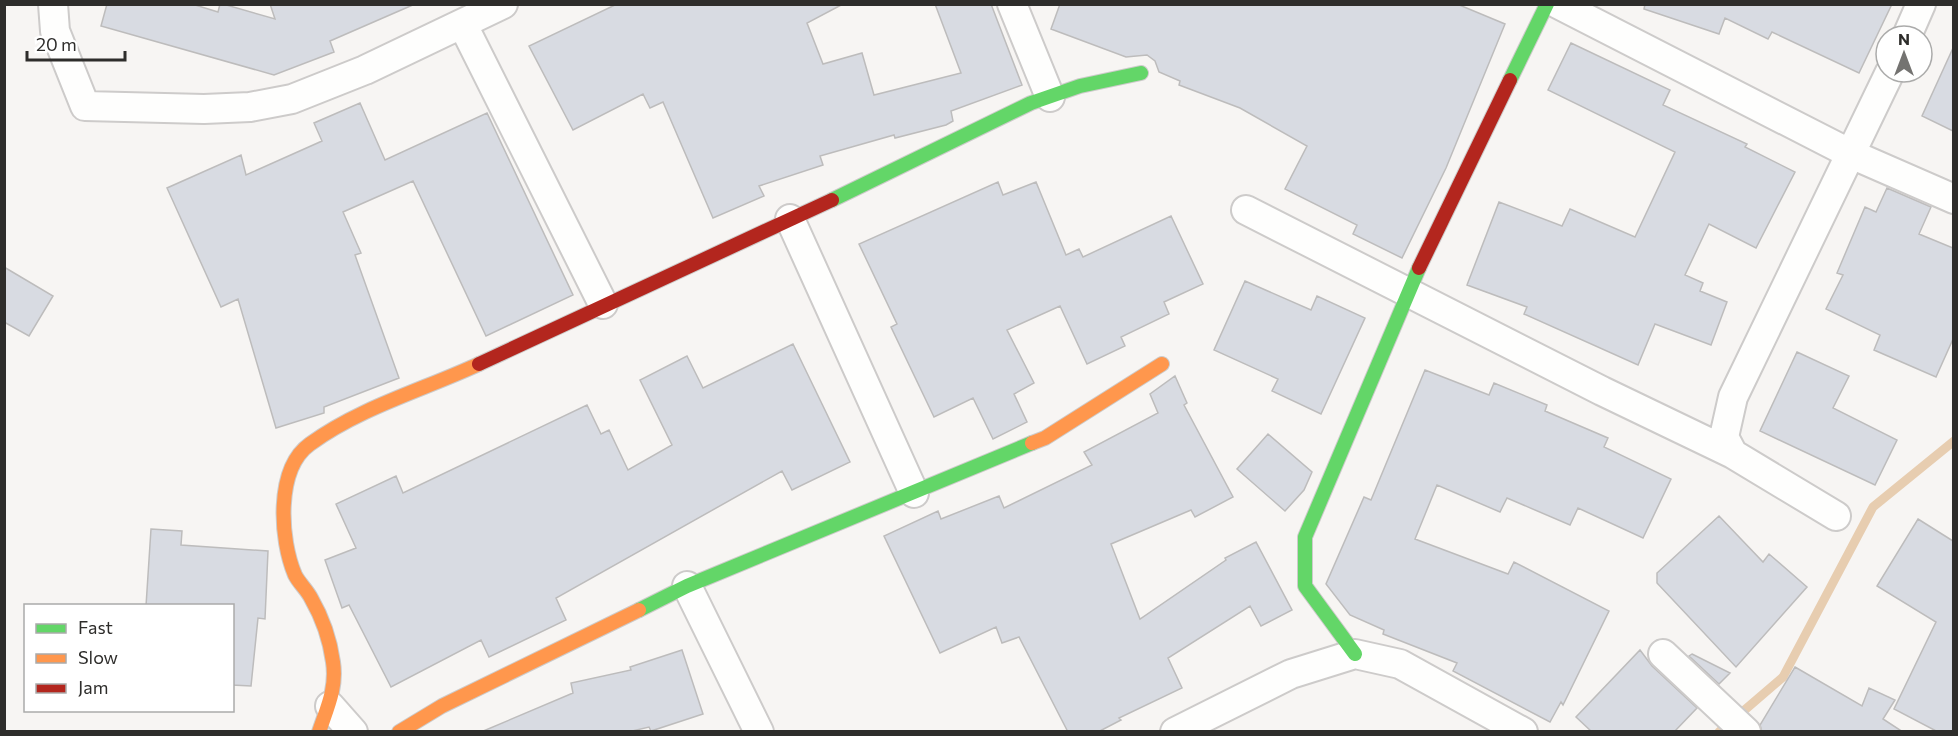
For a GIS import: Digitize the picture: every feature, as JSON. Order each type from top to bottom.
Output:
[{"type":"street","points":[[53,4],[55,31],[85,106],[215,108],[250,107],[292,99],[463,25],[503,4]]},
{"type":"street","points":[[1012,4],[1050,97]]},
{"type":"street","points":[[1355,654],[1305,586],[1305,537],[1407,291],[1547,4]]},
{"type":"street","points":[[1558,4],[1851,154],[1953,199]]},
{"type":"street","points":[[1913,24],[1922,4]]},
{"type":"street","points":[[463,25],[603,304]]},
{"type":"street","points":[[353,732],[324,719],[335,686],[333,661],[321,618],[310,595],[296,577],[286,545],[283,507],[290,470],[308,445],[352,418],[452,377],[603,304],[916,161],[1031,103],[1080,86],[1141,73]]},
{"type":"street","points":[[1733,454],[1724,437],[1733,397],[1884,84]]},
{"type":"street","points":[[1246,210],[1602,391],[1733,454],[1836,516]]},
{"type":"street","points":[[790,219],[914,493]]},
{"type":"street","points":[[399,732],[441,706],[687,586],[1045,438],[1162,364]]},
{"type":"street","points":[[687,586],[759,732]]},
{"type":"street","points":[[1175,732],[1291,674],[1355,654],[1400,664],[1523,732]]},
{"type":"street","points":[[1663,654],[1746,732]]},
{"type":"building","points":[[107,4],[192,4],[218,12],[220,4],[223,4],[275,19],[270,4],[415,4],[330,41],[334,52],[274,75],[101,26]]},
{"type":"building","points":[[617,4],[843,4],[807,23],[823,64],[862,53],[874,95],[961,73],[935,4],[991,4],[1022,85],[951,111],[953,121],[946,125],[895,138],[894,135],[820,156],[823,165],[759,186],[764,196],[713,218],[663,102],[650,108],[643,94],[573,130],[529,46]]},
{"type":"building","points":[[1060,4],[1457,4],[1505,24],[1446,168],[1402,258],[1353,234],[1357,225],[1285,189],[1307,146],[1240,108],[1179,85],[1180,81],[1159,72],[1155,61],[1147,55],[1126,57],[1051,29]]},
{"type":"building","points":[[1645,4],[1892,4],[1882,24],[1874,24],[1874,42],[1859,73],[1772,32],[1768,39],[1725,18],[1719,34],[1644,9]]},
{"type":"building","points":[[1571,43],[1670,90],[1663,105],[1747,144],[1745,147],[1795,172],[1756,248],[1709,224],[1685,275],[1703,283],[1700,291],[1727,302],[1711,345],[1655,324],[1638,365],[1524,314],[1527,307],[1467,285],[1499,202],[1562,226],[1570,209],[1635,237],[1675,152],[1548,90]]},
{"type":"building","points":[[1953,48],[1953,131],[1922,116]]},
{"type":"building","points":[[360,103],[385,160],[487,113],[573,295],[486,336],[413,181],[343,212],[361,253],[355,255],[399,378],[324,407],[324,413],[276,428],[238,299],[221,307],[167,188],[241,155],[246,175],[322,141],[314,123]]},
{"type":"building","points":[[998,182],[1003,195],[1036,182],[1066,255],[1079,249],[1083,257],[1171,216],[1203,284],[1164,302],[1169,314],[1121,337],[1125,346],[1087,364],[1060,306],[1007,330],[1034,383],[1014,394],[1027,422],[993,439],[973,398],[934,417],[891,327],[897,324],[859,244]]},
{"type":"building","points":[[1887,188],[1931,207],[1919,234],[1953,248],[1953,339],[1936,377],[1874,350],[1880,335],[1826,309],[1843,275],[1837,273],[1865,207],[1876,212]]},
{"type":"building","points":[[4,267],[53,296],[29,336],[4,322]]},
{"type":"building","points":[[1245,281],[1311,310],[1317,296],[1365,318],[1321,414],[1272,391],[1278,379],[1214,350]]},
{"type":"building","points":[[793,344],[850,462],[792,490],[782,471],[556,598],[566,620],[489,657],[481,640],[391,687],[349,605],[342,608],[325,560],[356,548],[336,504],[396,476],[403,493],[587,405],[601,434],[609,430],[628,470],[672,445],[640,380],[687,356],[703,388]]},
{"type":"building","points":[[1797,352],[1849,376],[1833,408],[1897,440],[1875,485],[1760,431]]},
{"type":"building","points":[[1425,370],[1489,395],[1494,383],[1547,405],[1545,411],[1608,438],[1604,447],[1671,479],[1643,538],[1578,508],[1570,525],[1507,498],[1500,512],[1437,485],[1415,539],[1508,574],[1514,562],[1609,611],[1563,705],[1561,702],[1550,722],[1453,671],[1457,663],[1383,634],[1384,630],[1350,615],[1326,584],[1364,497],[1371,500]]},
{"type":"building","points":[[1175,376],[1187,403],[1184,405],[1233,497],[1195,517],[1191,510],[1111,544],[1140,619],[1226,560],[1225,558],[1256,542],[1292,610],[1261,626],[1250,606],[1168,658],[1182,688],[1119,718],[1121,720],[1098,732],[1068,732],[1019,637],[1002,643],[996,627],[940,653],[884,536],[938,511],[941,519],[999,496],[1004,508],[1092,465],[1084,452],[1158,413],[1150,394]]},
{"type":"building","points":[[1268,434],[1312,472],[1304,490],[1285,511],[1237,469]]},
{"type":"building","points":[[1719,516],[1763,562],[1769,554],[1807,587],[1736,667],[1657,583],[1657,573]]},
{"type":"building","points":[[1918,519],[1953,541],[1953,732],[1938,732],[1894,709],[1936,622],[1877,586]]},
{"type":"building","points":[[151,529],[182,531],[181,545],[268,551],[265,619],[258,618],[251,686],[234,685],[234,604],[146,604]]},
{"type":"building","points":[[682,650],[703,714],[651,731],[649,727],[628,732],[481,732],[573,693],[571,683],[631,670],[630,667]]},
{"type":"building","points":[[1640,650],[1652,666],[1697,708],[1674,732],[1592,732],[1576,717]]},
{"type":"building","points":[[1692,654],[1730,673],[1719,684],[1689,656]]},
{"type":"building","points":[[1795,667],[1862,706],[1869,688],[1895,700],[1883,719],[1903,732],[1762,732],[1760,725]]},
{"type":"waterway","points":[[1719,732],[1783,677],[1873,507],[1954,441]]},
{"type":"traffic: fast","points":[[1510,80],[1547,4]]},
{"type":"traffic: fast","points":[[832,200],[1031,103],[1080,86],[1141,73]]},
{"type":"traffic: fast","points":[[1355,654],[1305,586],[1305,537],[1419,268]]},
{"type":"traffic: fast","points":[[639,610],[687,586],[1032,443]]},
{"type":"traffic: slow","points":[[319,732],[328,706],[334,671],[330,645],[322,621],[315,605],[295,575],[286,543],[284,506],[291,470],[299,455],[310,444],[330,431],[371,409],[479,364]]},
{"type":"traffic: slow","points":[[1032,443],[1045,438],[1162,364]]},
{"type":"traffic: slow","points":[[399,732],[442,706],[639,610]]},
{"type":"traffic: jam","points":[[1419,268],[1510,80]]},
{"type":"traffic: jam","points":[[479,364],[832,200]]}]
